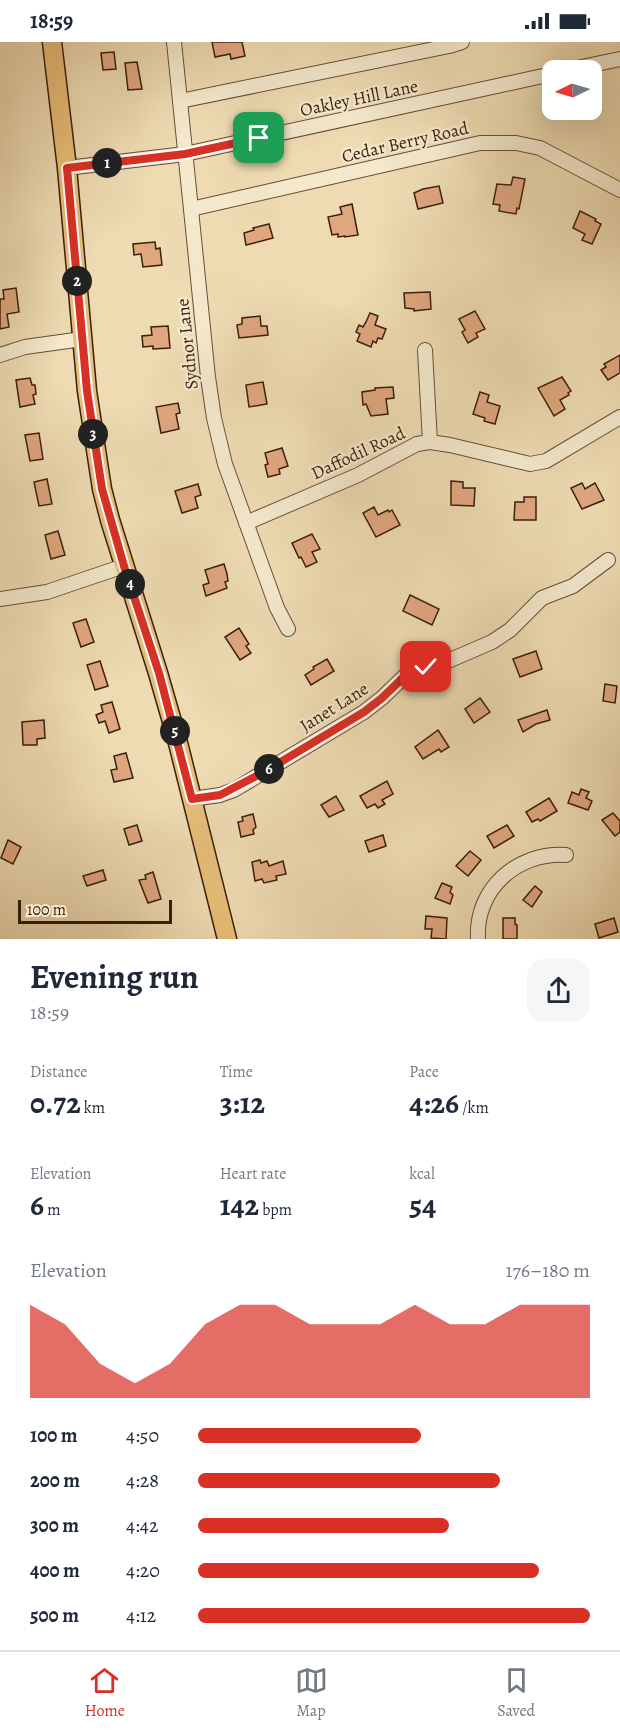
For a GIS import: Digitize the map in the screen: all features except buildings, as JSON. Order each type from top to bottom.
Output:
[{"type":"main road","points":[[52,42],[67,168],[91,422],[102,489],[159,673],[227,939]]},
{"type":"street","name":"Sydnor Lane","points":[[174,42],[214,418],[225,464],[277,608],[288,629]]},
{"type":"street","points":[[180,101],[462,42]]},
{"type":"street","points":[[602,63],[620,59]]},
{"type":"street","name":"Oakley Hill Lane","points":[[67,168],[185,154],[542,76]]},
{"type":"street","name":"Cedar Berry Road","points":[[191,209],[480,143],[516,143],[540,148],[620,190]]},
{"type":"street","points":[[0,355],[25,347],[82,339]]},
{"type":"street","points":[[425,350],[430,442]]},
{"type":"street","name":"Daffodil Road","points":[[246,523],[358,475],[417,444],[430,442],[450,445],[530,464],[546,461],[620,417]]},
{"type":"street","name":"Janet Lane","points":[[192,799],[220,795],[264,772],[364,712],[411,670],[448,661],[492,642],[510,630],[542,598],[573,586],[608,560]]},
{"type":"street","points":[[0,599],[48,592],[124,566]]},
{"type":"street","points":[[478,939],[482,909],[491,892],[505,874],[527,860],[553,854],[566,855]]},
{"type":"route","points":[[259,138],[185,154],[67,168],[87,391],[102,489],[159,673],[192,799],[220,795],[234,790],[364,712],[411,670],[426,667]]}]
